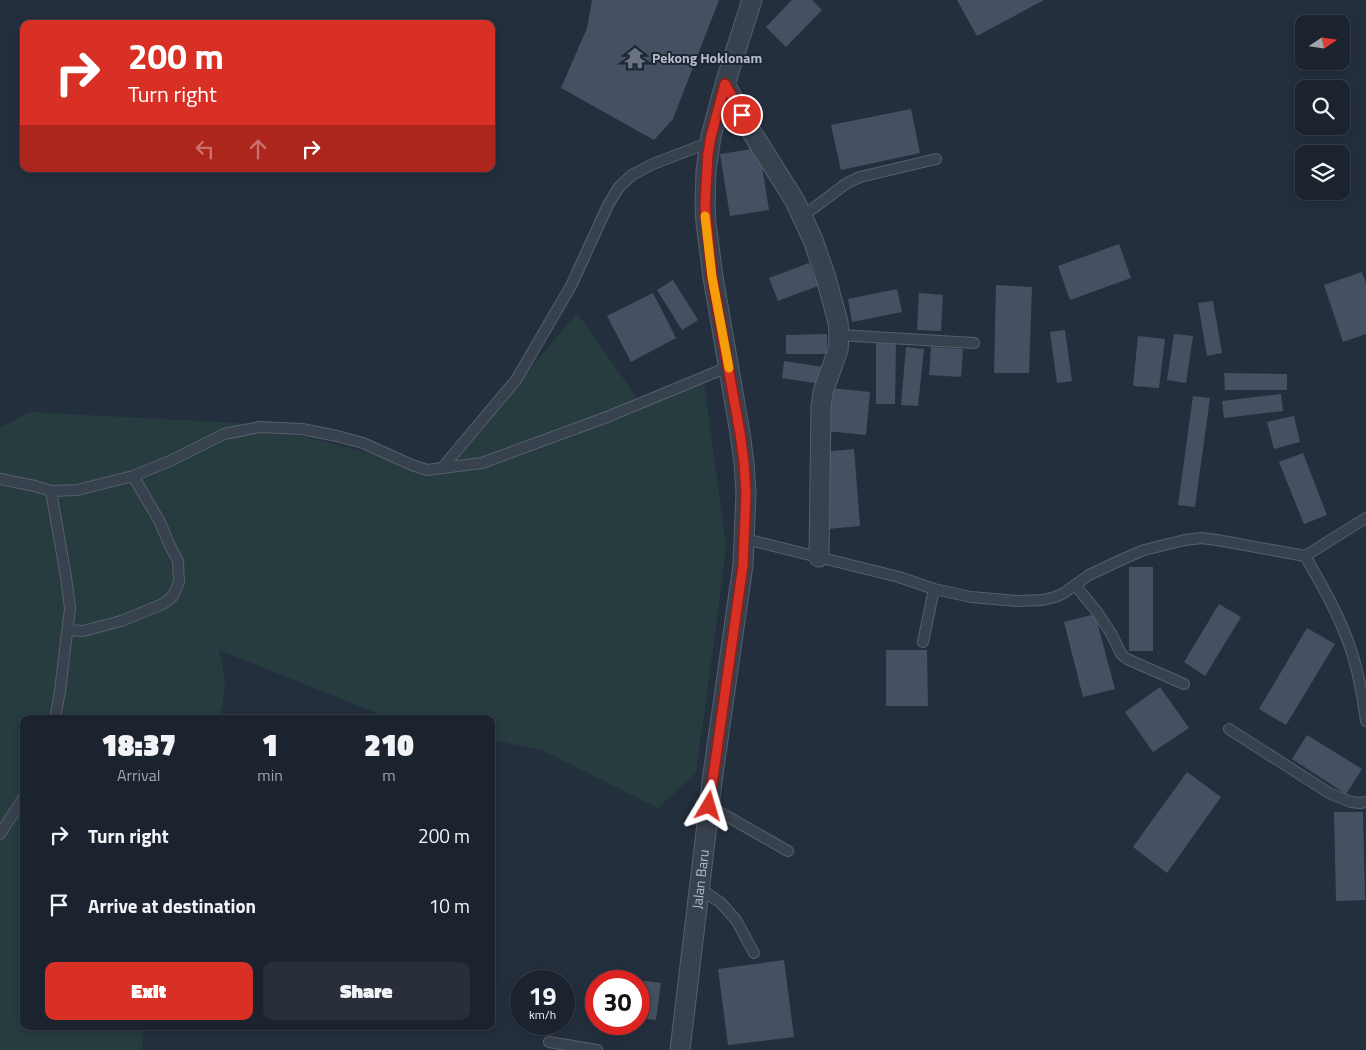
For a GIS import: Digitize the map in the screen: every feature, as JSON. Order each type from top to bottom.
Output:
[{"type":"street","name":"Jalan Baru","points":[[680,1050],[709,806],[745,540],[746,493],[744,463],[712,277],[706,223],[706,180],[710,142],[725,84],[752,0]]},
{"type":"street","points":[[725,84],[751,131],[803,216],[836,310],[839,335],[838,350],[823,392],[821,406],[819,557]]},
{"type":"lane","points":[[442,468],[516,380],[571,286],[608,205],[619,187],[632,175],[653,164],[710,142]]},
{"type":"lane","points":[[803,216],[853,180],[936,159]]},
{"type":"lane","points":[[839,335],[974,343]]},
{"type":"lane","points":[[0,479],[51,491],[77,490],[133,476],[170,461],[224,434],[260,427],[302,429],[337,436],[363,443],[427,470],[482,463],[608,417],[728,367]]},
{"type":"lane","points":[[68,630],[83,631],[121,621],[163,604],[173,596],[179,582],[178,561],[160,522],[133,476]]},
{"type":"lane","points":[[51,491],[68,585],[70,608],[56,715]]},
{"type":"lane","points":[[745,540],[899,577],[934,589],[971,597],[1017,601],[1043,600],[1055,597],[1089,575],[1123,559],[1144,550],[1185,540],[1201,538],[1217,540],[1305,556],[1366,518]]},
{"type":"lane","points":[[1305,556],[1342,625],[1362,691],[1366,721]]},
{"type":"lane","points":[[1075,585],[1097,612],[1112,635],[1121,654],[1127,659],[1184,684]]},
{"type":"lane","points":[[923,642],[934,589]]},
{"type":"lane","points":[[1229,729],[1329,793],[1351,802],[1366,802]]},
{"type":"lane","points":[[0,834],[20,803]]},
{"type":"lane","points":[[709,806],[788,851]]},
{"type":"lane","points":[[699,888],[722,903],[736,920],[754,953]]},
{"type":"lane","points":[[549,1042],[596,1050]]},
{"type":"green space","points":[[577,313],[637,398],[703,374],[726,546],[696,773],[658,808],[542,750],[495,741],[495,715],[382,715],[219,650],[225,680],[221,715],[20,715],[20,1030],[143,1030],[142,1050],[0,1050],[0,428],[29,412],[257,424],[442,472]]},
{"type":"building","name":"Pekong Hoklonam","points":[[592,0],[719,0],[673,119],[654,140],[561,88],[587,28]]},
{"type":"building","points":[[792,0],[812,0],[822,10],[786,47],[766,27]]},
{"type":"building","points":[[957,0],[1044,0],[977,36]]},
{"type":"building","points":[[911,109],[920,153],[841,170],[831,125]]},
{"type":"building","points":[[759,148],[769,210],[730,216],[720,154]]},
{"type":"building","points":[[1119,244],[1131,278],[1070,300],[1058,266]]},
{"type":"building","points":[[809,263],[818,286],[778,301],[769,278]]},
{"type":"building","points":[[1362,272],[1366,283],[1366,334],[1343,342],[1324,285]]},
{"type":"building","points":[[673,280],[698,320],[682,330],[657,290]]},
{"type":"building","points":[[996,285],[1032,287],[1029,373],[994,373]]},
{"type":"building","points":[[897,289],[902,312],[852,322],[848,299]]},
{"type":"building","points":[[653,293],[676,338],[631,362],[607,316]]},
{"type":"building","points":[[919,293],[943,295],[941,331],[917,330]]},
{"type":"building","points":[[1213,301],[1222,353],[1207,356],[1198,303]]},
{"type":"building","points":[[1065,330],[1072,381],[1057,383],[1050,332]]},
{"type":"building","points":[[827,334],[827,354],[786,354],[786,335]]},
{"type":"building","points":[[1174,334],[1193,336],[1186,383],[1167,380]]},
{"type":"building","points":[[1138,336],[1165,339],[1159,388],[1133,386]]},
{"type":"building","points":[[876,340],[896,340],[895,404],[876,404]]},
{"type":"building","points":[[906,347],[924,349],[918,406],[901,405]]},
{"type":"building","points":[[931,347],[963,349],[961,377],[929,375]]},
{"type":"building","points":[[784,361],[823,367],[820,384],[782,378]]},
{"type":"building","points":[[1224,373],[1287,374],[1287,390],[1225,390]]},
{"type":"building","points":[[830,388],[870,392],[866,435],[826,431]]},
{"type":"building","points":[[1281,394],[1283,411],[1224,418],[1222,401]]},
{"type":"building","points":[[1193,396],[1210,398],[1195,507],[1178,505]]},
{"type":"building","points":[[1294,416],[1300,442],[1274,449],[1267,422]]},
{"type":"building","points":[[854,449],[860,526],[828,529],[822,452]]},
{"type":"building","points":[[1303,453],[1327,515],[1304,524],[1279,462]]},
{"type":"building","points":[[1129,567],[1153,567],[1153,651],[1129,651]]},
{"type":"building","points":[[1219,604],[1241,617],[1205,676],[1184,662]]},
{"type":"building","points":[[1095,614],[1115,689],[1083,697],[1064,622]]},
{"type":"building","points":[[1307,628],[1335,644],[1286,725],[1259,709]]},
{"type":"building","points":[[886,650],[927,650],[928,706],[886,706]]},
{"type":"building","points":[[1160,687],[1189,728],[1153,752],[1125,712]]},
{"type":"building","points":[[1307,735],[1362,769],[1346,794],[1292,759]]},
{"type":"building","points":[[1187,772],[1221,797],[1167,873],[1133,847]]},
{"type":"building","points":[[1334,812],[1363,812],[1365,900],[1336,901]]},
{"type":"building","points":[[784,960],[794,1037],[728,1045],[718,969]]},
{"type":"building","points":[[650,982],[661,983],[656,1020],[650,1019]]},
{"type":"slow traffic","points":[[705,216],[712,277],[729,368]]},
{"type":"place","name":"Pekong Hoklonam","points":[[635,58]]},
{"type":"route","points":[[709,806],[745,540],[746,493],[744,463],[712,277],[705,206],[708,154],[725,84],[742,115]]}]
